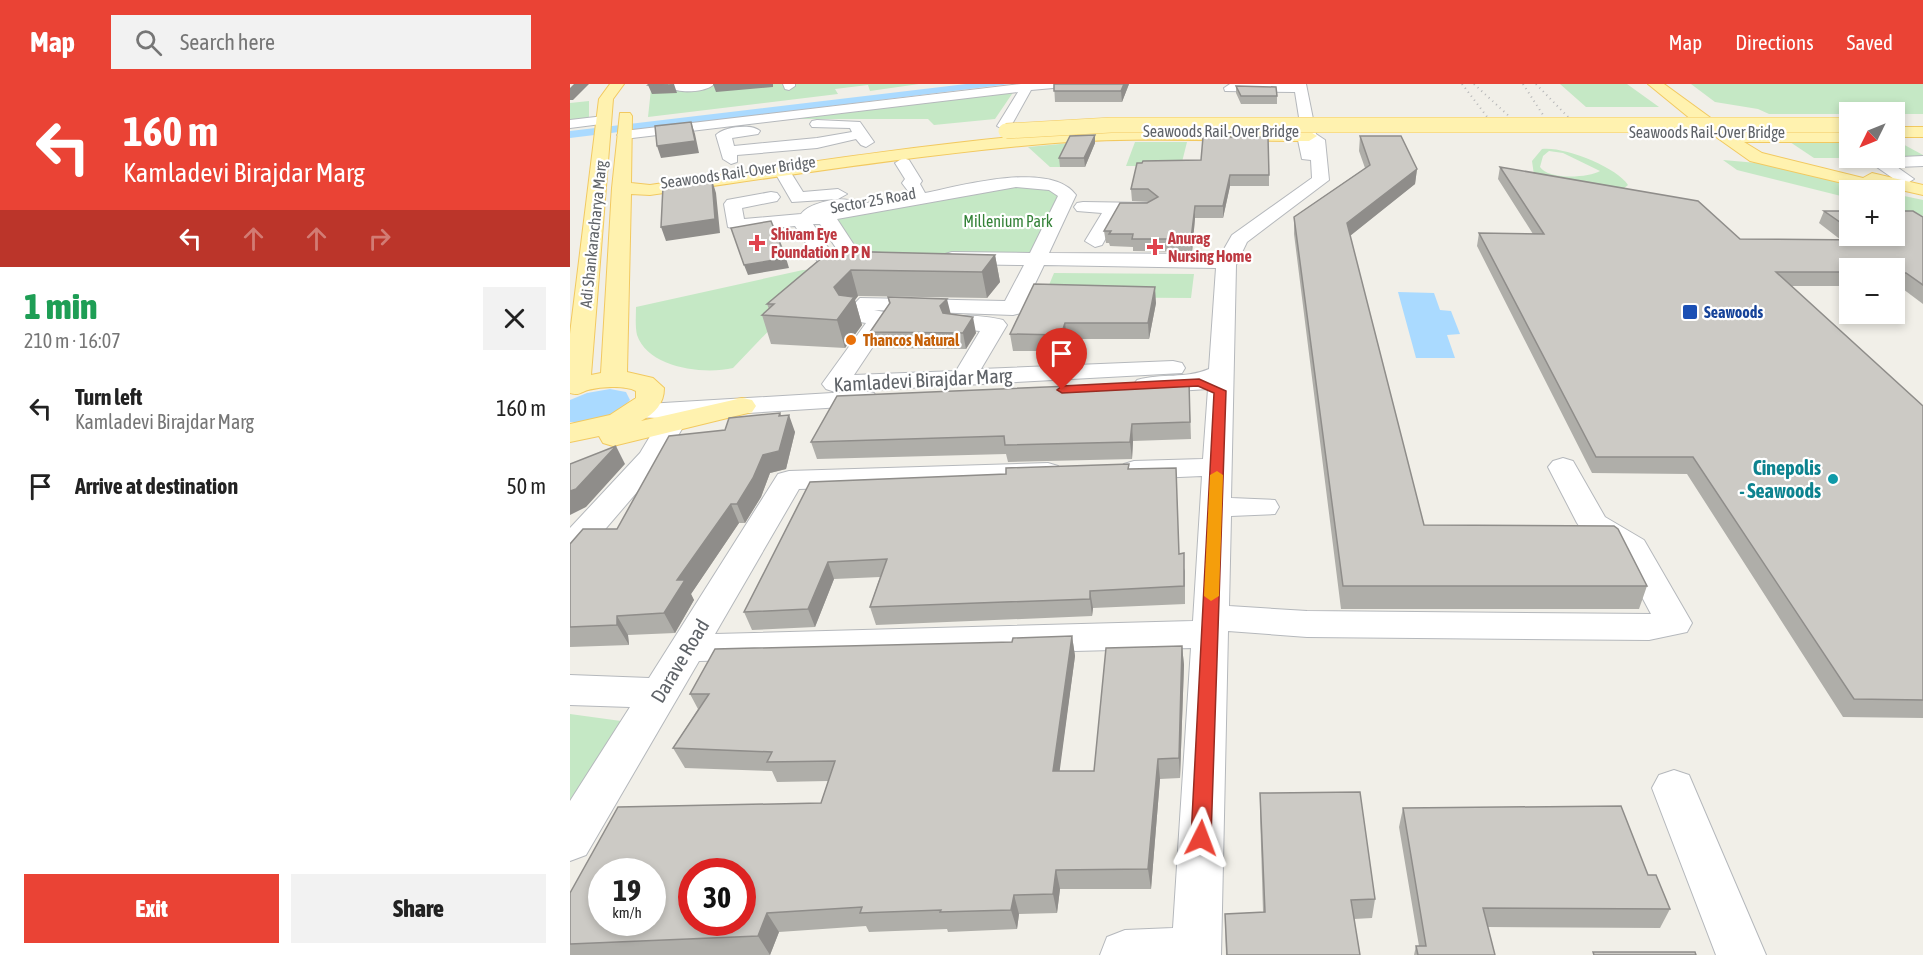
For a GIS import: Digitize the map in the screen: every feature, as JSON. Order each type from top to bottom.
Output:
[{"type":"main road","points":[[1655,84],[1725,137],[1756,157],[1877,180]]},
{"type":"main road","name":"Adi Shankaracharya Marg","points":[[574,389],[606,99],[624,93],[625,128],[614,380]]},
{"type":"main road","points":[[1696,114],[1722,120],[1839,120]]},
{"type":"main road","points":[[1003,130],[1112,120],[1307,128]]},
{"type":"main road","points":[[1722,120],[1747,137],[1788,159],[1881,180]]},
{"type":"main road","points":[[1905,120],[1923,120]]},
{"type":"main road","name":"Seawoods Rail-Over Bridge","points":[[622,184],[668,173],[1003,130],[1111,125],[1839,125]]},
{"type":"main road","points":[[1908,138],[1923,125]]},
{"type":"main road","points":[[622,184],[650,190],[762,173],[1042,140],[1307,128]]},
{"type":"main road","name":"Seawoods Rail-Over Bridge","points":[[598,187],[1003,130],[1839,132]]},
{"type":"main road","points":[[1908,138],[1923,132]]},
{"type":"main road","points":[[1725,137],[1839,137]]},
{"type":"main road","points":[[713,162],[729,155],[868,139]]},
{"type":"main road","points":[[1905,186],[1923,190]]},
{"type":"main road","points":[[1905,186],[1923,198]]},
{"type":"main road","points":[[570,433],[606,426],[645,402],[645,384],[614,380],[574,389]]},
{"type":"main road","points":[[570,452],[672,422],[742,406]]},
{"type":"street","points":[[678,84],[676,87],[706,86]]},
{"type":"street","points":[[625,128],[947,84]]},
{"type":"street","points":[[625,128],[1053,84]]},
{"type":"street","points":[[1204,326],[1215,265],[1224,237],[1308,178],[1307,128],[1300,86],[1230,88]]},
{"type":"street","points":[[1003,130],[1027,87]]},
{"type":"street","points":[[729,155],[723,135],[728,133],[835,122],[855,126],[868,139]]},
{"type":"street","points":[[570,124],[603,129]]},
{"type":"street","points":[[1125,955],[1196,954],[1217,467],[1208,375],[1215,265],[1239,239],[1315,186],[1329,173],[1317,140],[1307,128]]},
{"type":"street","points":[[581,141],[603,129]]},
{"type":"street","points":[[1898,180],[1879,163],[1923,161]]},
{"type":"street","points":[[903,163],[914,181],[909,187]]},
{"type":"street","points":[[783,171],[798,198],[851,192]]},
{"type":"street","points":[[762,173],[778,221]]},
{"type":"street","name":"Sector 25 Road","points":[[830,266],[803,224],[811,213],[909,187],[1019,175],[1053,184],[1067,195],[1045,263]]},
{"type":"street","name":"Sector 25 Road","points":[[852,257],[827,220],[839,212],[1016,182],[1072,179],[1089,194],[1083,207]]},
{"type":"street","points":[[771,197],[733,204],[735,223],[743,225],[828,218]]},
{"type":"street","points":[[847,384],[881,318],[855,315],[868,303],[1013,308],[1045,263],[1071,233],[1083,207],[1148,208]]},
{"type":"street","points":[[1095,241],[1114,207]]},
{"type":"street","points":[[1265,220],[1279,227],[1288,226]]},
{"type":"street","points":[[852,257],[906,262],[830,266],[852,257]]},
{"type":"street","points":[[935,262],[1215,265]]},
{"type":"street","points":[[847,384],[899,325],[909,323],[995,325],[964,378]]},
{"type":"street","name":"Kamladevi Birajdar Marg","points":[[645,402],[847,384],[964,378],[1208,375]]},
{"type":"street","name":"Kamladevi Birajdar Marg","points":[[645,402],[742,406],[1208,375]]},
{"type":"street","points":[[570,542],[584,534],[652,457],[672,422]]},
{"type":"street","points":[[1110,470],[1217,467]]},
{"type":"street","points":[[688,648],[1210,626],[1342,624],[1649,627],[1674,623],[1632,547],[1593,523],[1563,467]]},
{"type":"street","name":"Darave Road","points":[[570,841],[789,480],[1074,471]]},
{"type":"street","points":[[1215,507],[1264,507]]},
{"type":"street","points":[[570,690],[660,693]]},
{"type":"street","points":[[1674,788],[1741,955]]},
{"type":"green space","points":[[655,84],[919,84],[870,91],[868,85],[835,89],[838,94],[648,117],[651,89]]},
{"type":"green space","points":[[1560,84],[1627,84],[1659,107],[1586,107]]},
{"type":"green space","points":[[1691,84],[1923,84],[1923,114],[1905,114],[1905,102],[1839,102],[1839,114],[1769,114],[1758,109],[1715,102]]},
{"type":"green space","points":[[1014,91],[995,119],[934,125],[928,119],[778,119]]},
{"type":"green space","points":[[589,101],[589,119],[570,122],[570,103]]},
{"type":"green space","points":[[1135,142],[1187,142],[1181,166],[1126,166]]},
{"type":"green space","points":[[1790,142],[1839,142],[1839,158],[1814,158]]},
{"type":"green space","points":[[1071,143],[1060,167],[1050,167],[1028,147]]},
{"type":"green space","points":[[1905,145],[1923,155],[1923,158],[1905,158]]},
{"type":"green space","points":[[1542,149],[1576,154],[1613,171],[1628,185],[1623,189],[1535,182],[1532,161]],"holes":[[[1549,151],[1563,153],[1600,171],[1587,175],[1559,176],[1544,171],[1540,167],[1543,156]]]},
{"type":"green space","points":[[1723,160],[1769,164],[1839,180],[1839,196],[1737,170]]},
{"type":"green space","name":"Millenium Park","points":[[1016,185],[1046,186],[1060,196],[1030,256],[859,255],[834,219]]},
{"type":"green space","points":[[1905,196],[1923,200],[1923,216],[1905,212]]},
{"type":"green space","points":[[822,269],[822,275],[733,368],[693,369],[665,362],[643,346],[637,335],[636,307],[803,270]]},
{"type":"green space","points":[[1054,273],[1194,274],[1191,298],[1044,297]]},
{"type":"green space","points":[[570,714],[621,721],[570,829]]},
{"type":"water","points":[[966,84],[1010,84],[570,138],[570,131]]},
{"type":"water","points":[[1398,292],[1434,293],[1440,310],[1451,311],[1460,334],[1447,335],[1455,358],[1416,358]]},
{"type":"water","points":[[610,389],[626,392],[630,400],[618,411],[603,418],[570,422],[570,400],[587,393]]},
{"type":"building","points":[[1054,84],[1124,84],[1121,91],[1054,91]]},
{"type":"building","points":[[1236,86],[1276,87],[1277,96],[1241,96]]},
{"type":"building","points":[[691,122],[695,141],[657,146],[655,126]]},
{"type":"building","points":[[1095,135],[1084,158],[1059,158],[1070,136]]},
{"type":"building","points":[[1360,136],[1401,136],[1417,169],[1347,223],[1424,525],[1614,526],[1618,529],[1647,586],[1343,586],[1294,217],[1370,165]]},
{"type":"building","points":[[1203,137],[1268,137],[1269,175],[1230,175],[1223,206],[1195,206],[1191,239],[1132,239],[1133,234],[1109,234],[1111,231],[1104,231],[1120,203],[1147,203],[1158,197],[1148,189],[1131,189],[1137,163],[1201,160]]},
{"type":"building","points":[[1500,167],[1698,201],[1740,239],[1839,240],[1839,246],[1905,246],[1905,211],[1913,211],[1923,217],[1923,285],[1905,273],[1905,258],[1839,258],[1839,272],[1776,272],[1923,406],[1923,700],[1854,699],[1693,457],[1596,457],[1479,233],[1544,234]]},
{"type":"building","points":[[712,180],[715,219],[661,227],[663,186]]},
{"type":"building","points":[[1824,211],[1839,211],[1839,221]]},
{"type":"building","points":[[771,221],[786,258],[744,265],[731,228]]},
{"type":"building","points":[[830,251],[995,255],[982,272],[851,270],[834,287],[839,295],[854,297],[837,320],[762,315],[774,304],[767,304]]},
{"type":"building","points":[[1034,284],[1155,287],[1148,323],[1065,323],[1061,335],[1010,334]]},
{"type":"building","points":[[888,297],[947,299],[940,306],[943,313],[973,317],[963,333],[870,332],[890,303]]},
{"type":"building","points":[[1189,381],[1190,422],[1132,424],[1130,442],[1005,445],[1004,436],[811,442],[837,396]]},
{"type":"building","points":[[780,413],[779,416],[789,415],[779,451],[763,455],[753,478],[737,504],[731,504],[677,580],[685,580],[664,613],[617,616],[617,625],[570,627],[570,544],[583,529],[617,529],[669,436],[725,430],[729,418]]},
{"type":"building","points":[[616,446],[576,489],[570,491],[570,464]]},
{"type":"building","points":[[1129,464],[1128,469],[1176,468],[1179,554],[1184,553],[1184,586],[1090,591],[1090,599],[870,607],[887,559],[828,562],[808,609],[744,612],[810,482],[1006,474],[1006,468]]},
{"type":"building","points":[[1072,636],[1053,771],[1094,771],[1106,648],[1182,646],[1179,758],[1158,759],[1148,869],[1056,870],[1053,894],[1014,895],[1011,910],[860,913],[862,907],[767,913],[758,936],[570,944],[570,893],[588,861],[588,936],[666,936],[666,858],[590,858],[618,807],[821,803],[835,761],[767,762],[772,752],[673,748],[709,694],[690,694],[715,649],[1012,642],[1013,638]]},
{"type":"building","points":[[1360,792],[1375,899],[1351,900],[1360,955],[1227,955],[1225,914],[1265,912],[1260,793]]},
{"type":"building","points":[[1621,806],[1648,875],[1656,875],[1670,909],[1483,908],[1495,955],[1418,955],[1416,946],[1426,946],[1403,808]]},
{"type":"building","points":[[1593,952],[1695,952],[1696,955],[1594,955]]},
{"type":"railway","points":[[1462,84],[1488,118]]},
{"type":"railway","points":[[1474,84],[1511,118]]},
{"type":"railway","points":[[1523,84],[1545,118]]},
{"type":"railway","points":[[1536,84],[1569,118]]},
{"type":"slow traffic","points":[[1211,596],[1217,475]]},
{"type":"place","name":"Shivam Eye Foundation P P N","points":[[757,243]]},
{"type":"place","name":"Anurag Nursing Home","points":[[1155,247]]},
{"type":"place","name":"Seawoods","points":[[1690,312]]},
{"type":"place","name":"Thancos Natural","points":[[851,340]]},
{"type":"place","name":"Cinepolis - Seawoods","points":[[1833,479]]},
{"type":"route","points":[[1062,390],[1199,383],[1220,391],[1201,838]]}]
